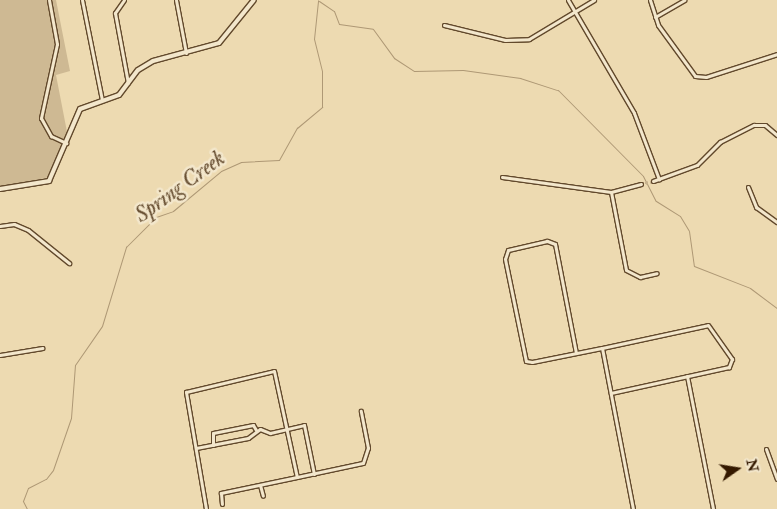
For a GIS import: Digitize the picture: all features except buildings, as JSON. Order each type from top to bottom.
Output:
[{"type":"street","points":[[49,0],[57,44],[41,118],[51,136],[66,143]]},
{"type":"street","points":[[82,0],[102,100]]},
{"type":"street","points":[[124,0],[115,13],[128,83]]},
{"type":"street","points":[[176,0],[186,54]]},
{"type":"street","points":[[0,190],[49,181],[80,109],[102,100],[119,96],[128,83],[146,65],[186,54],[228,36],[254,0]]},
{"type":"street","points":[[568,0],[634,113],[659,179]]},
{"type":"street","points":[[444,25],[450,30],[524,40],[541,35],[594,0]]},
{"type":"street","points":[[650,0],[655,17],[687,70],[698,77],[777,54]]},
{"type":"street","points":[[655,17],[685,0]]},
{"type":"street","points":[[653,181],[697,165],[720,142],[754,125],[764,125],[777,135]]},
{"type":"street","points":[[502,177],[611,192],[642,184]]},
{"type":"street","points":[[748,187],[756,207],[776,219]]},
{"type":"street","points":[[611,192],[626,270],[640,277],[658,273]]},
{"type":"street","points":[[0,226],[14,224],[28,230],[69,262]]},
{"type":"street","points":[[576,353],[553,242],[506,252],[526,361],[576,353],[710,326],[732,362],[729,367],[611,393]]},
{"type":"street","points":[[0,355],[42,348]]},
{"type":"street","points":[[602,348],[633,509]]},
{"type":"street","points":[[206,509],[186,392],[274,371],[297,477]]},
{"type":"street","points":[[687,376],[713,509]]},
{"type":"street","points":[[222,504],[220,493],[363,463],[368,448],[361,412]]},
{"type":"street","points":[[213,445],[213,433],[253,425],[256,430]]},
{"type":"street","points":[[196,448],[248,438],[256,430],[287,429],[304,425],[314,474]]},
{"type":"street","points":[[766,450],[777,479]]},
{"type":"street","points":[[260,485],[263,496]]},
{"type":"shaded area","points":[[0,0],[56,0],[70,71],[56,75],[68,137],[53,176],[0,189]]},
{"type":"waterway","name":"Spring Creek","points":[[27,509],[23,501],[28,488],[46,479],[53,470],[71,418],[75,365],[102,326],[126,247],[156,217],[173,211],[221,171],[241,162],[279,160],[297,128],[322,107],[322,71],[314,39],[318,0]]},
{"type":"waterway","points":[[319,1],[334,11],[339,24],[373,29],[394,58],[414,71],[463,70],[520,78],[558,90],[643,176],[656,201],[680,216],[689,231],[694,266],[750,288],[777,308]]},
{"type":"tunnel","points":[[641,184],[653,181]]}]
